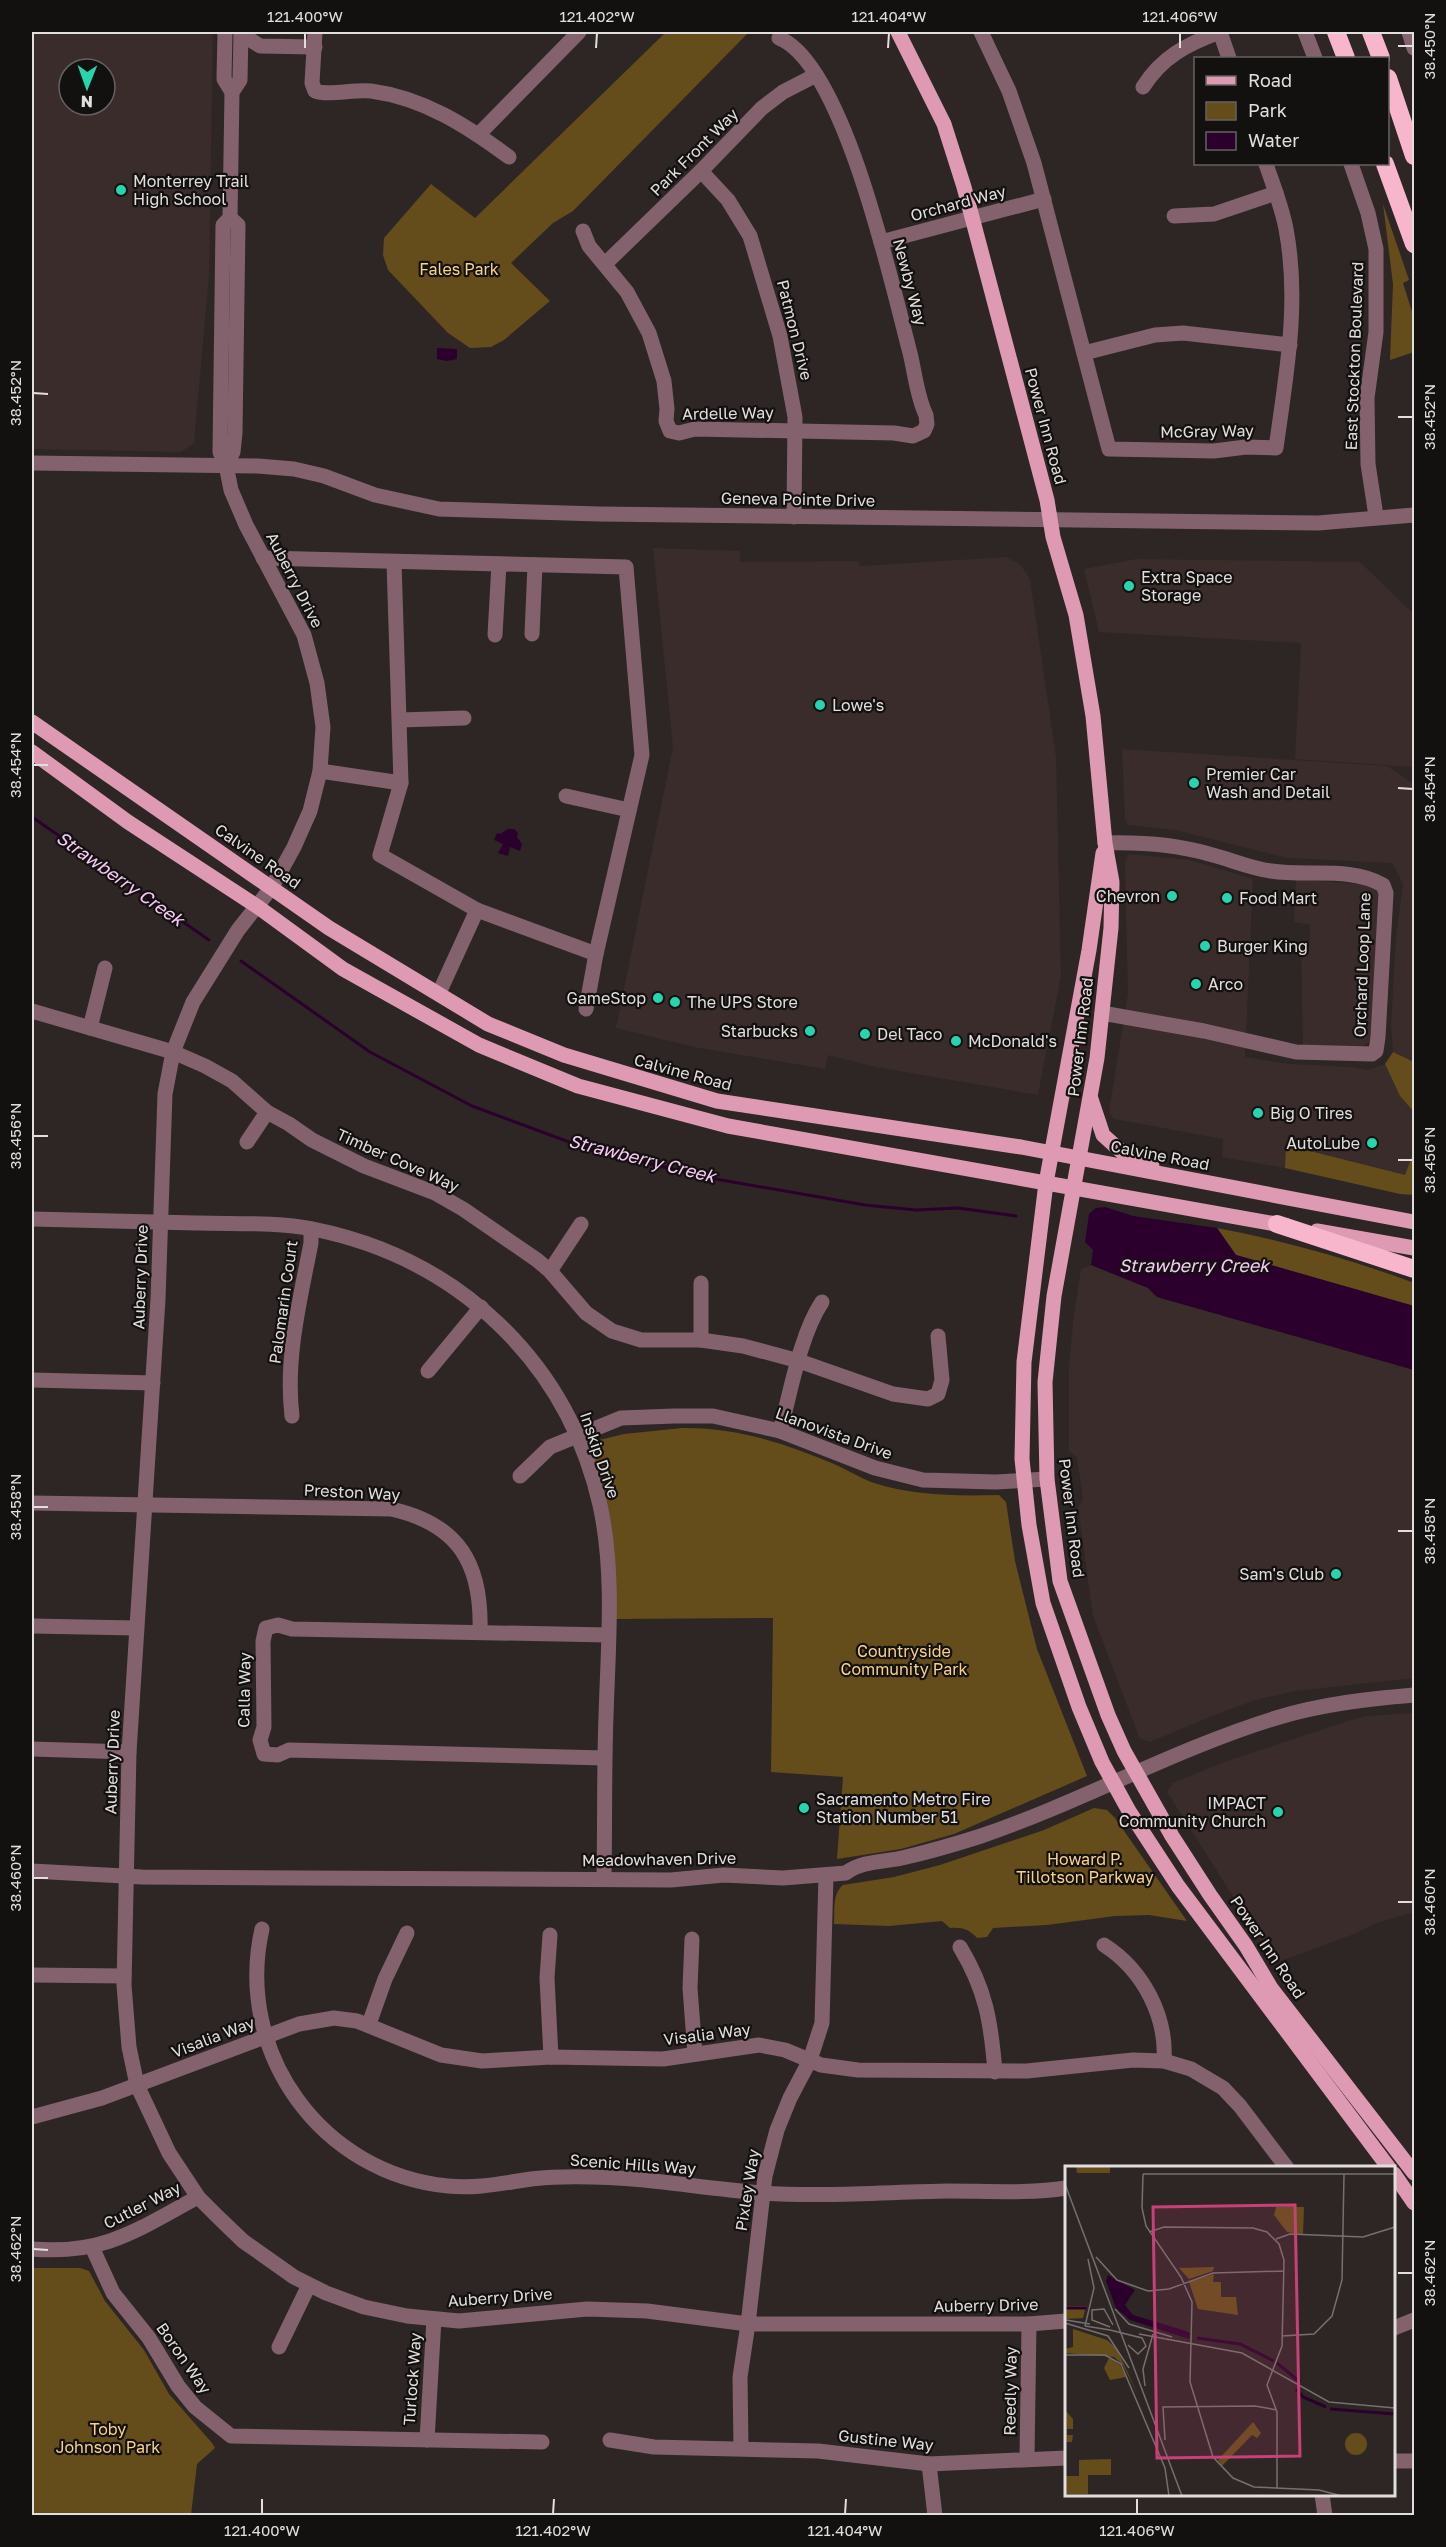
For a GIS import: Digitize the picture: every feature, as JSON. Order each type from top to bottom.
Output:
[{"type":"highway","points":[[1336,32],[1346,57]]},
{"type":"highway","points":[[1371,32],[1381,57]]},
{"type":"highway","points":[[1389,81],[1414,156]]},
{"type":"highway","points":[[1385,165],[1414,244]]},
{"type":"highway","points":[[1276,1224],[1414,1269]]},
{"type":"main road","name":"Power Inn Road","points":[[898,32],[944,124],[972,216],[1047,500],[1079,634],[1093,716],[1105,843],[1112,882],[1111,928],[1091,1099],[1073,1187],[1049,1339],[1045,1382],[1047,1479],[1060,1581],[1100,1695],[1124,1751],[1191,1867],[1246,1946],[1271,1988],[1414,2173]]},
{"type":"main road","name":"Calvine Road","points":[[32,722],[329,928],[489,1024],[564,1055],[717,1101],[1052,1153],[1414,1222]]},
{"type":"main road","points":[[32,752],[128,822],[258,907],[343,969],[435,1023],[479,1045],[578,1086],[728,1126],[1414,1248]]},
{"type":"main road","name":"Power Inn Road","points":[[1105,843],[1097,882],[1089,950],[1046,1183],[1024,1362],[1022,1459],[1029,1525],[1043,1603],[1079,1707],[1113,1784],[1178,1886],[1388,2166]]},
{"type":"main road","points":[[1091,1099],[1103,1135],[1123,1153],[1172,1176]]},
{"type":"main road","points":[[1395,2175],[1414,2203]]},
{"type":"street","name":"Auberry Drive","points":[[225,32],[225,79],[232,92],[230,218],[238,225],[235,422],[233,452],[226,465],[231,490],[263,558],[304,635],[315,674],[323,727],[320,771],[310,811],[272,887],[238,930],[193,1002],[174,1052],[163,1112],[153,1383],[129,1752],[124,1976],[128,2036],[137,2085],[169,2153],[198,2197],[243,2241],[309,2285],[364,2307],[406,2316],[479,2320],[541,2312],[597,2309],[646,2311],[748,2324],[1029,2324],[1065,2321]]},
{"type":"street","name":"Auberry Drive","points":[[232,92],[240,80],[242,32]]},
{"type":"street","points":[[242,32],[260,46],[315,39],[312,84],[315,91],[327,93],[370,91],[395,96],[442,112],[509,157]]},
{"type":"street","points":[[478,135],[579,32]]},
{"type":"street","name":"McGray Way","points":[[981,32],[1021,123],[1044,199],[1108,449],[1214,451],[1246,447],[1276,448],[1290,345],[1292,278],[1286,228],[1266,165]]},
{"type":"street","points":[[1143,87],[1158,67],[1177,50],[1220,32],[1229,57]]},
{"type":"street","points":[[1305,32],[1315,57]]},
{"type":"street","points":[[1409,32],[1414,48]]},
{"type":"street","name":"Newby Way","points":[[779,38],[795,45],[816,75],[858,164],[881,242],[926,415],[926,428],[920,434],[913,436],[894,433],[795,431]]},
{"type":"street","name":"Park Front Way","points":[[605,264],[768,103],[783,92],[816,75]]},
{"type":"street","name":"East Stockton Boulevard","points":[[1351,165],[1368,213],[1376,249],[1376,332],[1367,398],[1368,464],[1376,516]]},
{"type":"street","name":"Patmon Drive","points":[[701,171],[737,212],[756,249],[780,336],[793,397],[794,517]]},
{"type":"street","points":[[1174,216],[1214,214],[1276,193]]},
{"type":"street","name":"Orchard Way","points":[[881,242],[972,216],[1044,199]]},
{"type":"street","name":"Ardelle Way","points":[[583,231],[585,240],[635,305],[649,333],[664,381],[668,428],[679,433],[695,429],[795,431]]},
{"type":"street","points":[[1083,353],[1155,335],[1183,333],[1290,345]]},
{"type":"street","name":"Geneva Pointe Drive","points":[[32,463],[226,465],[294,469],[324,476],[375,495],[439,509],[794,517],[1318,523],[1376,516],[1414,515]]},
{"type":"street","points":[[263,558],[627,567],[642,753],[596,954],[586,1009]]},
{"type":"street","points":[[394,562],[401,783],[380,855],[477,910],[596,954]]},
{"type":"street","points":[[495,635],[499,564]]},
{"type":"street","points":[[532,634],[535,565]]},
{"type":"street","points":[[400,720],[464,718]]},
{"type":"street","points":[[320,771],[401,783]]},
{"type":"street","points":[[566,796],[629,810]]},
{"type":"street","name":"Orchard Loop Lane","points":[[1102,1013],[1204,1030],[1296,1052],[1372,1054],[1376,1051],[1378,1037],[1386,893],[1383,885],[1364,876],[1272,872],[1169,845],[1140,842],[1105,843]]},
{"type":"street","points":[[439,993],[477,910]]},
{"type":"street","points":[[90,1028],[105,968]]},
{"type":"street","name":"Timber Cove Way","points":[[32,1011],[174,1052],[194,1060],[232,1081],[267,1112],[340,1155],[435,1193],[454,1204],[550,1271],[586,1313],[612,1331],[641,1340],[701,1340],[743,1346],[800,1361],[893,1394],[928,1399],[938,1394],[942,1380],[938,1336]]},
{"type":"street","points":[[247,1142],[267,1112]]},
{"type":"street","name":"Inskip Drive","points":[[32,1219],[279,1224],[350,1238],[409,1260],[450,1284],[482,1307],[535,1363],[566,1412],[600,1507],[607,1566],[608,1635],[604,1758],[604,1878]]},
{"type":"street","points":[[550,1271],[581,1224]]},
{"type":"street","name":"Palomarin Court","points":[[292,1416],[289,1392],[293,1336],[311,1229]]},
{"type":"street","points":[[701,1282],[701,1340]]},
{"type":"street","points":[[780,1431],[811,1323],[822,1302]]},
{"type":"street","points":[[428,1371],[482,1307]]},
{"type":"street","points":[[32,1380],[153,1383]]},
{"type":"street","name":"Llanovista Drive","points":[[520,1476],[550,1447],[621,1418],[712,1416],[780,1431],[875,1468],[923,1480],[985,1482],[1047,1479]]},
{"type":"street","name":"Preston Way","points":[[32,1503],[391,1509],[417,1516],[448,1536],[470,1565],[480,1596],[480,1631]]},
{"type":"street","name":"Calla Way","points":[[604,1758],[290,1750],[278,1755],[264,1754],[260,1740],[264,1727],[263,1641],[266,1628],[278,1625],[292,1629],[608,1635]]},
{"type":"street","points":[[32,1626],[136,1628]]},
{"type":"street","points":[[1137,1774],[1190,1750],[1275,1718],[1347,1702],[1414,1695]]},
{"type":"street","points":[[32,1749],[129,1752]]},
{"type":"street","name":"Meadowhaven Drive","points":[[32,1871],[127,1876],[671,1880],[724,1875],[783,1878],[826,1875],[846,1872],[854,1866],[903,1857],[980,1836],[1137,1774]]},
{"type":"street","name":"Pixley Way","points":[[741,2448],[740,2377],[762,2193],[777,2130],[790,2098],[810,2060],[820,2029],[824,1998],[826,1875]]},
{"type":"street","name":"Scenic Hills Way","points":[[262,1929],[256,1953],[255,1979],[258,2008],[275,2062],[289,2088],[317,2123],[355,2154],[402,2176],[431,2184],[460,2187],[554,2178],[619,2179],[762,2193],[1065,2188]]},
{"type":"street","points":[[369,2024],[389,1970],[407,1934]]},
{"type":"street","points":[[550,1935],[547,1978],[551,2057]]},
{"type":"street","points":[[692,1939],[690,1988],[695,2054]]},
{"type":"street","points":[[1104,1945],[1126,1963],[1152,1998],[1164,2031],[1164,2061]]},
{"type":"street","points":[[960,1947],[978,1979],[986,2002],[991,2024],[995,2072]]},
{"type":"street","points":[[32,1975],[124,1976]]},
{"type":"street","name":"Visalia Way","points":[[32,2117],[102,2098],[299,2024],[322,2019],[345,2019],[369,2024],[429,2050],[455,2058],[482,2061],[551,2057],[663,2059],[759,2045],[785,2050],[821,2066],[858,2070],[995,2072],[1132,2060],[1164,2061],[1202,2074],[1223,2088],[1240,2106],[1284,2166]]},
{"type":"street","name":"Cutler Way","points":[[32,2249],[55,2251],[92,2247],[138,2231],[198,2197]]},
{"type":"street","name":"Boron Way","points":[[92,2247],[113,2292],[149,2338],[178,2386],[195,2407],[231,2436],[542,2442]]},
{"type":"street","points":[[279,2347],[309,2285]]},
{"type":"street","name":"Turlock Way","points":[[427,2440],[434,2319]]},
{"type":"street","points":[[1395,2328],[1414,2320]]},
{"type":"street","name":"Reedly Way","points":[[1027,2458],[1029,2324]]},
{"type":"street","name":"Gustine Way","points":[[610,2440],[648,2446],[818,2451],[929,2464],[1065,2458]]},
{"type":"street","points":[[1395,2461],[1414,2461]]},
{"type":"street","points":[[929,2464],[935,2516]]},
{"type":"street","points":[[1322,2496],[1325,2516]]},
{"type":"shaded area","name":"Monterrey Trail High School","points":[[32,32],[213,32],[209,275],[194,443],[181,452],[32,449]]},
{"type":"shaded area","points":[[653,548],[740,551],[740,562],[858,561],[860,566],[1006,557],[1020,564],[1030,579],[1056,757],[1061,976],[1038,1095],[876,1067],[828,1055],[825,1069],[694,1047],[616,1028],[673,747]]},
{"type":"shaded area","points":[[1136,559],[1360,562],[1414,614],[1414,767],[1295,759],[1301,643],[1099,632],[1084,569]]},
{"type":"shaded area","points":[[1122,749],[1387,766],[1414,784],[1414,1062],[1393,1052],[1391,1025],[1396,936],[1403,884],[1392,863],[1287,858],[1175,830],[1128,825],[1125,820]]},
{"type":"shaded area","points":[[1129,854],[1190,860],[1253,879],[1245,1057],[1290,1064],[1368,1070],[1385,1064],[1400,1096],[1414,1112],[1414,1151],[1405,1176],[1286,1145],[1285,1168],[1222,1157],[1223,1139],[1114,1119],[1109,1112],[1128,994],[1125,863]]},
{"type":"shaded area","points":[[1296,879],[1371,885],[1380,897],[1371,1040],[1359,1049],[1303,1047],[1301,944],[1310,942],[1310,925],[1294,922]]},
{"type":"shaded area","points":[[1091,1265],[1148,1288],[1157,1297],[1414,1370],[1414,1678],[1295,1691],[1256,1700],[1227,1710],[1150,1742],[1140,1739],[1093,1616],[1078,1507],[1083,1498],[1077,1458],[1069,1451],[1069,1368],[1073,1322],[1081,1269]]},
{"type":"shaded area","points":[[1414,1713],[1414,1912],[1377,1923],[1349,1936],[1275,1963],[1167,1792],[1173,1783],[1224,1762],[1345,1722],[1366,1716]]},
{"type":"green space","name":"Fales Park","points":[[666,32],[749,32],[573,211],[553,223],[511,263],[550,301],[504,340],[491,347],[470,348],[448,333],[388,270],[383,255],[384,238],[431,184],[475,218]]},
{"type":"green space","points":[[1383,204],[1409,280],[1403,283],[1414,318],[1414,352],[1390,360],[1393,284]]},
{"type":"green space","points":[[1393,1052],[1414,1062],[1414,1112],[1400,1096],[1385,1064]]},
{"type":"green space","points":[[1286,1145],[1405,1175],[1414,1151],[1414,1195],[1400,1194],[1285,1168]]},
{"type":"green space","points":[[1217,1228],[1317,1251],[1414,1283],[1414,1306],[1236,1255]]},
{"type":"green space","name":"Countryside Community Park","points":[[682,1428],[721,1430],[778,1443],[816,1456],[871,1482],[887,1487],[918,1493],[999,1495],[1006,1502],[1015,1561],[1037,1649],[1087,1776],[954,1834],[901,1849],[837,1859],[843,1777],[771,1772],[773,1618],[612,1619],[613,1542],[603,1481],[591,1452],[599,1440],[624,1434]]},
{"type":"green space","name":"Howard P. Tillotson Parkway","points":[[1094,1808],[1107,1810],[1115,1818],[1187,1921],[1149,1915],[1115,1916],[1047,1925],[993,1928],[987,1937],[977,1938],[965,1929],[950,1928],[942,1921],[889,1926],[834,1924],[837,1893],[843,1885],[894,1877],[940,1865],[1044,1830]]},
{"type":"green space","name":"Toby Johnson Park","points":[[32,2268],[80,2268],[89,2271],[105,2301],[144,2350],[169,2394],[212,2443],[215,2448],[197,2464],[191,2515],[32,2515]]},
{"type":"water","points":[[437,348],[457,349],[457,359],[447,361],[437,359]]},
{"type":"water","points":[[508,829],[514,829],[518,833],[517,837],[522,844],[520,851],[510,847],[508,856],[498,853],[503,844],[494,840],[497,833],[500,834]]},
{"type":"water","name":"Strawberry Creek","points":[[1105,1207],[1133,1216],[1217,1228],[1236,1255],[1414,1306],[1414,1370],[1157,1297],[1148,1288],[1091,1265],[1093,1250],[1085,1242],[1089,1214],[1096,1208]]},
{"type":"waterway","name":"Strawberry Creek","points":[[32,817],[209,940]]},
{"type":"waterway","name":"Strawberry Creek","points":[[241,961],[370,1052],[472,1106],[588,1149],[710,1178],[865,1205],[916,1210],[958,1208],[1016,1216]]},
{"type":"place","name":"Monterrey Trail High School","points":[[121,190]]},
{"type":"place","name":"Extra Space Storage","points":[[1129,586]]},
{"type":"place","name":"Lowe's","points":[[820,705]]},
{"type":"place","name":"Premier Car Wash and Detail","points":[[1194,783]]},
{"type":"place","name":"Chevron","points":[[1172,896]]},
{"type":"place","name":"Food Mart","points":[[1227,898]]},
{"type":"place","name":"Burger King","points":[[1205,946]]},
{"type":"place","name":"Arco","points":[[1196,984]]},
{"type":"place","name":"GameStop","points":[[658,998]]},
{"type":"place","name":"The UPS Store","points":[[675,1002]]},
{"type":"place","name":"Starbucks","points":[[810,1031]]},
{"type":"place","name":"Del Taco","points":[[865,1034]]},
{"type":"place","name":"McDonald's","points":[[956,1041]]},
{"type":"place","name":"Big O Tires","points":[[1258,1113]]},
{"type":"place","name":"AutoLube","points":[[1372,1143]]},
{"type":"place","name":"Sam's Club","points":[[1336,1574]]},
{"type":"place","name":"Sacramento Metro Fire Station Number 51","points":[[804,1808]]},
{"type":"place","name":"IMPACT Community Church","points":[[1278,1812]]}]
